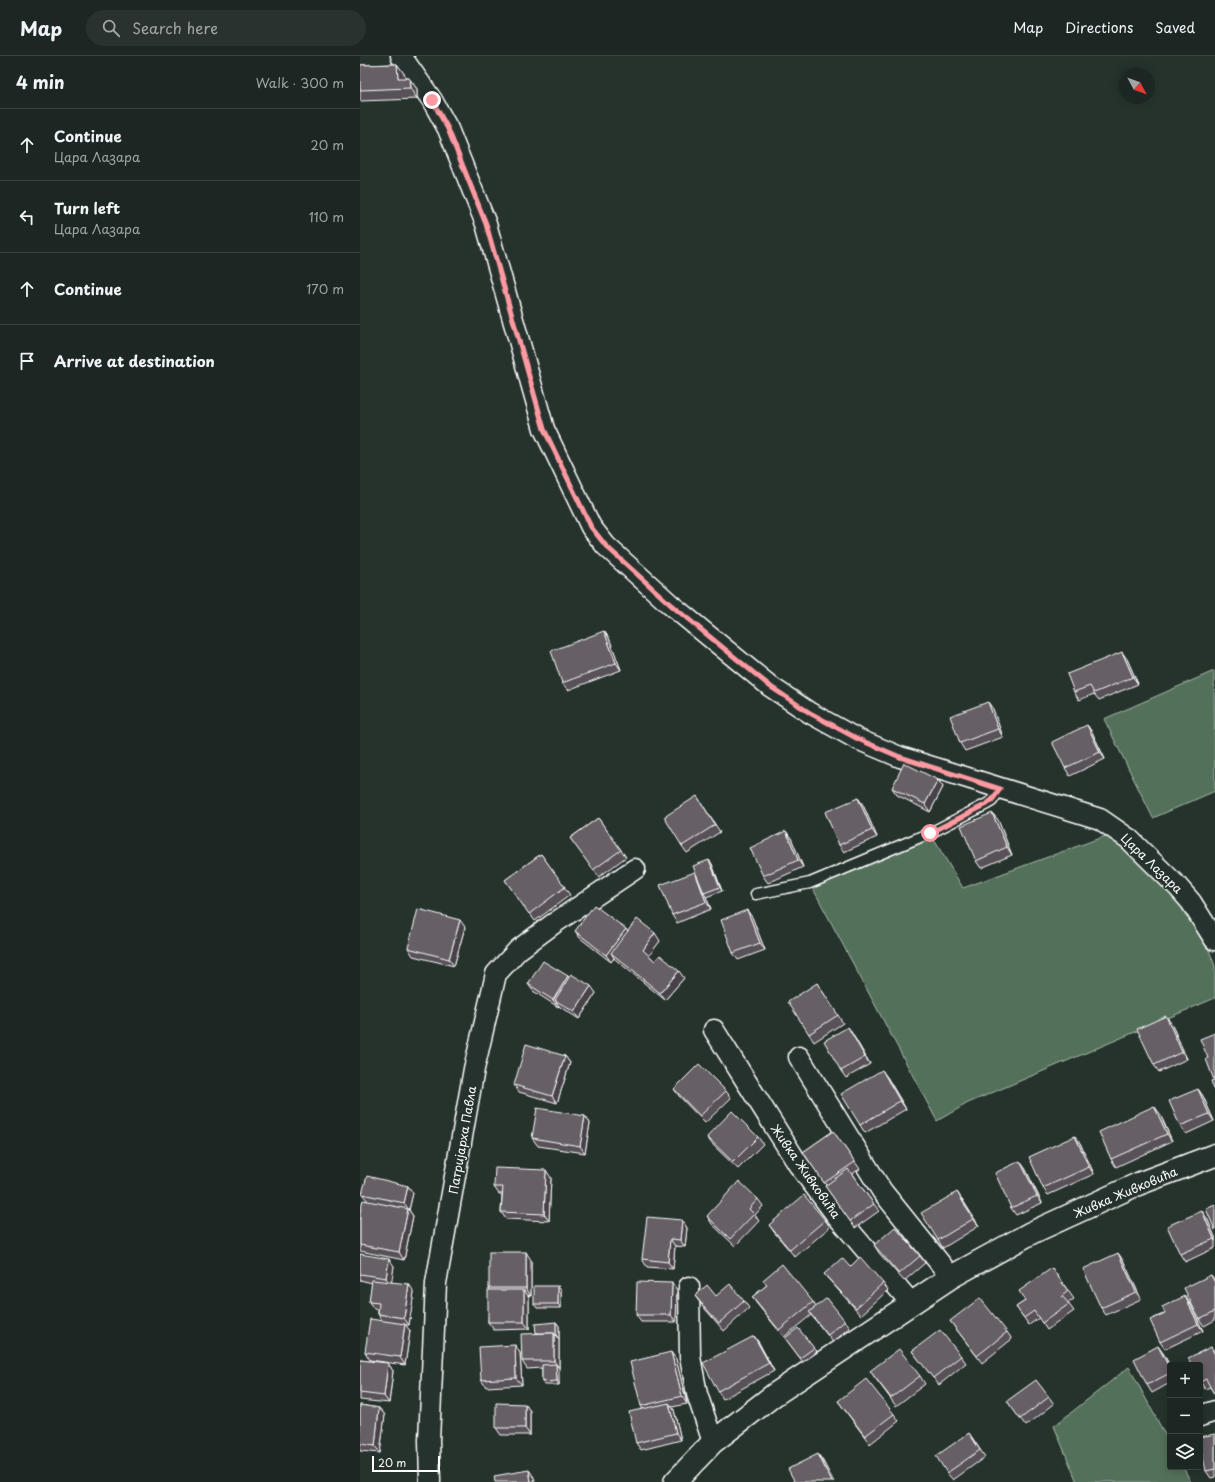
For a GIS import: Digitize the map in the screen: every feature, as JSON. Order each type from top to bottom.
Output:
[{"type":"street","name":"Цара Лазара","points":[[401,56],[432,100],[448,129],[486,224],[544,429],[591,527],[606,546],[671,605],[771,687],[810,713],[851,735],[900,757],[1000,789],[1083,812],[1100,819],[1119,831],[1178,887],[1191,902],[1215,940]]},
{"type":"street","name":"Патријарха Павла","points":[[430,1482],[429,1440],[436,1284],[474,1069],[496,974],[518,950],[553,924],[635,869]]},
{"type":"street","name":"Живка Живковића","points":[[714,1030],[798,1164],[837,1216],[911,1303]]},
{"type":"street","points":[[799,1057],[882,1191],[951,1276]]},
{"type":"street","name":"Живка Живковића","points":[[675,1482],[713,1442],[774,1395],[951,1276],[1038,1230],[1138,1184],[1215,1155]]},
{"type":"street","points":[[689,1287],[690,1357],[697,1394],[713,1442]]},
{"type":"street","points":[[1203,1415],[1215,1411]]},
{"type":"lane","points":[[756,894],[810,883],[930,833],[987,804],[1000,789]]},
{"type":"green space","points":[[1214,671],[1215,791],[1153,818],[1104,719]]},
{"type":"green space","points":[[1119,831],[1191,902],[1215,966],[1215,998],[968,1103],[937,1121],[810,883],[930,833],[963,888]]},
{"type":"green space","points":[[1129,1367],[1167,1438],[1167,1470],[1185,1470],[1191,1482],[1077,1482],[1054,1426]]},
{"type":"building","points":[[397,64],[398,78],[409,78],[410,88],[360,90],[360,65]]},
{"type":"building","points":[[604,631],[616,663],[562,683],[551,651]]},
{"type":"building","points":[[1122,652],[1133,677],[1094,693],[1090,686],[1074,692],[1067,674]]},
{"type":"building","points":[[988,702],[998,729],[960,743],[950,716]]},
{"type":"building","points":[[1087,725],[1100,752],[1065,768],[1052,742]]},
{"type":"building","points":[[904,763],[938,780],[925,804],[892,788]]},
{"type":"building","points":[[697,796],[715,825],[682,846],[664,817]]},
{"type":"building","points":[[858,798],[872,830],[839,845],[825,812]]},
{"type":"building","points":[[992,813],[1007,847],[976,861],[961,826]]},
{"type":"building","points":[[598,818],[621,850],[593,870],[570,838]]},
{"type":"building","points":[[786,831],[798,860],[763,876],[750,848]]},
{"type":"building","points":[[541,854],[565,887],[529,914],[505,880]]},
{"type":"building","points":[[709,860],[720,887],[704,893],[693,866]]},
{"type":"building","points":[[695,872],[706,902],[672,915],[660,885]]},
{"type":"building","points":[[594,905],[626,929],[606,955],[575,931]]},
{"type":"building","points":[[418,909],[460,920],[449,959],[408,948]]},
{"type":"building","points":[[747,910],[760,943],[733,953],[721,920]]},
{"type":"building","points":[[637,919],[655,933],[643,950],[655,961],[660,955],[679,971],[660,993],[611,953]]},
{"type":"building","points":[[543,961],[568,976],[553,1000],[528,984]]},
{"type":"building","points":[[571,974],[591,986],[574,1012],[555,1000]]},
{"type":"building","points":[[817,983],[838,1015],[809,1034],[788,1002]]},
{"type":"building","points":[[1166,1016],[1182,1052],[1154,1065],[1137,1029]]},
{"type":"building","points":[[848,1027],[865,1057],[841,1071],[824,1041]]},
{"type":"building","points":[[1215,1033],[1215,1092],[1211,1081],[1214,1080],[1206,1059],[1208,1058],[1200,1039]]},
{"type":"building","points":[[526,1044],[565,1056],[552,1096],[514,1085]]},
{"type":"building","points":[[699,1064],[726,1091],[700,1116],[674,1089]]},
{"type":"building","points":[[882,1070],[900,1101],[860,1125],[841,1094]]},
{"type":"building","points":[[1198,1089],[1209,1114],[1180,1126],[1169,1101]]},
{"type":"building","points":[[1154,1106],[1167,1134],[1111,1159],[1099,1132]]},
{"type":"building","points":[[537,1108],[585,1116],[580,1146],[532,1138]]},
{"type":"building","points":[[732,1111],[758,1137],[733,1162],[707,1137]]},
{"type":"building","points":[[833,1131],[855,1162],[824,1183],[803,1152]]},
{"type":"building","points":[[1075,1136],[1089,1167],[1043,1188],[1029,1157]]},
{"type":"building","points":[[1020,1161],[1037,1196],[1011,1208],[995,1173]]},
{"type":"building","points":[[495,1168],[546,1170],[544,1214],[501,1212],[503,1187],[494,1187]]},
{"type":"building","points":[[848,1169],[874,1204],[850,1221],[825,1186]]},
{"type":"building","points":[[367,1176],[408,1186],[404,1203],[362,1194]]},
{"type":"building","points":[[739,1181],[758,1199],[749,1209],[754,1214],[730,1239],[707,1216]]},
{"type":"building","points":[[957,1192],[973,1219],[938,1240],[921,1213]]},
{"type":"building","points":[[804,1195],[825,1220],[790,1250],[769,1225]]},
{"type":"building","points":[[363,1200],[408,1209],[399,1252],[360,1245],[360,1213]]},
{"type":"building","points":[[1215,1205],[1215,1230],[1206,1209]]},
{"type":"building","points":[[1202,1211],[1214,1239],[1180,1254],[1167,1226]]},
{"type":"building","points":[[647,1217],[682,1220],[680,1240],[670,1239],[668,1262],[642,1259]]},
{"type":"building","points":[[895,1227],[920,1256],[899,1274],[874,1245]]},
{"type":"building","points":[[489,1252],[526,1252],[526,1288],[489,1288]]},
{"type":"building","points":[[1118,1253],[1136,1292],[1101,1308],[1083,1269]]},
{"type":"building","points":[[360,1254],[389,1259],[386,1278],[360,1274]]},
{"type":"building","points":[[860,1257],[883,1283],[856,1308],[824,1274],[842,1258],[850,1267]]},
{"type":"building","points":[[782,1264],[813,1302],[779,1330],[752,1297],[767,1285],[763,1280]]},
{"type":"building","points":[[1052,1268],[1068,1291],[1062,1296],[1069,1304],[1042,1323],[1034,1311],[1024,1318],[1016,1307],[1025,1301],[1019,1291]]},
{"type":"building","points":[[1211,1275],[1215,1283],[1215,1311],[1199,1319],[1184,1288]]},
{"type":"building","points":[[372,1280],[409,1284],[404,1318],[378,1314],[379,1303],[369,1302]]},
{"type":"building","points":[[637,1282],[672,1283],[671,1315],[636,1315]]},
{"type":"building","points":[[730,1284],[744,1301],[719,1323],[695,1296],[707,1285],[716,1296]]},
{"type":"building","points":[[534,1286],[558,1286],[558,1304],[534,1304]]},
{"type":"building","points":[[488,1290],[524,1290],[524,1322],[488,1322]]},
{"type":"building","points":[[1185,1296],[1198,1324],[1160,1342],[1150,1320],[1165,1313],[1162,1307]]},
{"type":"building","points":[[827,1298],[845,1321],[828,1335],[809,1312]]},
{"type":"building","points":[[980,1298],[1007,1332],[977,1356],[950,1321]]},
{"type":"building","points":[[370,1319],[405,1324],[400,1357],[365,1352]]},
{"type":"building","points":[[556,1322],[556,1335],[554,1333],[536,1333],[535,1324]]},
{"type":"building","points":[[798,1328],[814,1348],[800,1358],[785,1338]]},
{"type":"building","points":[[940,1330],[961,1356],[933,1378],[912,1351]]},
{"type":"building","points":[[554,1333],[554,1361],[522,1361],[521,1334]]},
{"type":"building","points":[[754,1336],[769,1363],[718,1391],[703,1363]]},
{"type":"building","points":[[515,1345],[516,1378],[481,1380],[479,1347]]},
{"type":"building","points":[[1158,1346],[1167,1363],[1167,1375],[1147,1385],[1134,1359]]},
{"type":"building","points":[[1211,1347],[1214,1353],[1215,1352],[1215,1394],[1206,1379],[1203,1380],[1203,1362],[1190,1362],[1188,1358]]},
{"type":"building","points":[[899,1349],[920,1376],[891,1398],[870,1371]]},
{"type":"building","points":[[671,1352],[682,1396],[641,1406],[630,1362]]},
{"type":"building","points":[[360,1360],[388,1363],[384,1396],[360,1393]]},
{"type":"building","points":[[556,1364],[557,1381],[542,1382],[542,1365]]},
{"type":"building","points":[[866,1379],[894,1414],[865,1436],[838,1401]]},
{"type":"building","points":[[1036,1380],[1049,1397],[1020,1419],[1007,1401]]},
{"type":"building","points":[[496,1403],[525,1404],[525,1428],[496,1428]]},
{"type":"building","points":[[669,1403],[676,1433],[636,1443],[629,1412]]},
{"type":"building","points":[[360,1405],[379,1408],[375,1446],[360,1444]]},
{"type":"building","points":[[969,1433],[980,1450],[947,1473],[936,1456]]},
{"type":"building","points":[[1215,1434],[1215,1469],[1206,1471],[1203,1458],[1203,1436]]},
{"type":"building","points":[[818,1454],[832,1482],[795,1482],[788,1469]]},
{"type":"building","points":[[529,1470],[531,1482],[495,1482],[494,1476]]},
{"type":"route","points":[[432,100],[448,129],[486,224],[516,337],[544,429],[591,527],[606,546],[671,605],[771,687],[810,713],[858,739],[900,757],[1000,789],[996,796],[987,804],[930,833]]}]
